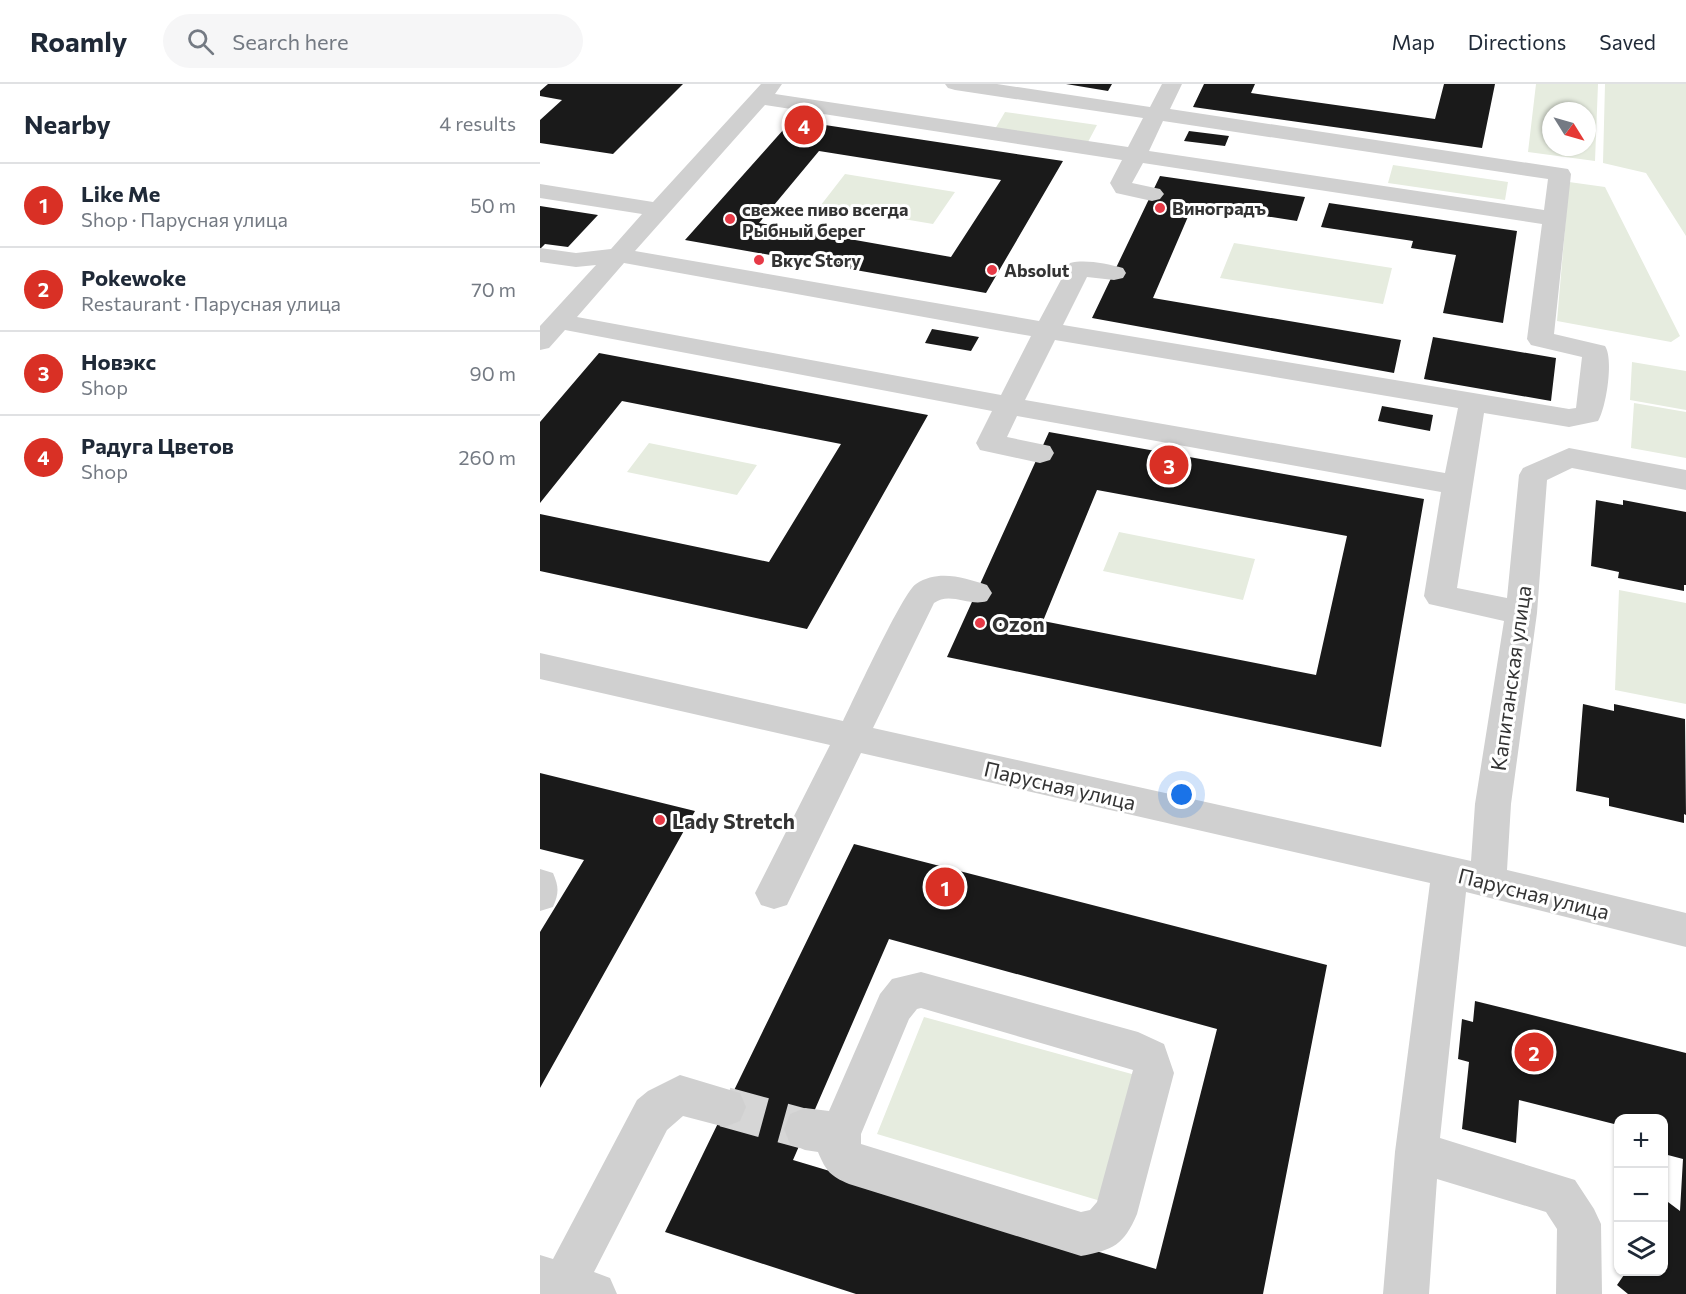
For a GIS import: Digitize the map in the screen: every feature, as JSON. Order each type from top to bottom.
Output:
[{"type":"street","points":[[540,255],[576,260],[619,255],[1569,418],[1588,415],[1593,393],[1596,352],[1539,339],[1560,174],[955,84]]},
{"type":"street","points":[[1152,194],[1124,188],[1121,183],[1172,84]]},
{"type":"street","points":[[540,342],[766,91],[1134,156],[1554,219]]},
{"type":"street","points":[[540,191],[659,210]]},
{"type":"street","points":[[1040,453],[990,443],[1079,268],[1114,273]]},
{"type":"street","points":[[559,321],[1008,405],[1457,485]]},
{"type":"street","points":[[1473,401],[1440,596],[1521,613]]},
{"type":"street","name":"Капитанская улица","points":[[1488,881],[1493,804],[1521,613],[1533,475],[1569,458],[1686,480]]},
{"type":"street","points":[[774,893],[922,596],[932,587],[942,586],[976,593]]},
{"type":"street","name":"Парусная улица","points":[[540,666],[1450,872],[1686,930]]},
{"type":"street","points":[[1482,738],[1493,804]]},
{"type":"street","points":[[1406,1294],[1416,1152],[1436,968],[1450,872]]},
{"type":"street","points":[[540,885],[540,895]]},
{"type":"street","points":[[921,990],[1138,1051],[1150,1058],[1154,1073],[1115,1214],[1102,1230],[1081,1234],[849,1163],[823,1132],[894,1006],[906,992],[921,990]]},
{"type":"street","points":[[566,1285],[652,1115],[680,1095],[725,1107]]},
{"type":"street","points":[[1416,1152],[1560,1196],[1579,1224],[1579,1294]]},
{"type":"shaded area","points":[[1536,84],[1598,84],[1596,135],[1596,102],[1542,102],[1542,154],[1528,152]]},
{"type":"shaded area","points":[[1605,84],[1686,84],[1686,236],[1646,173],[1603,163]]},
{"type":"shaded area","points":[[1005,112],[1097,125],[1088,142],[995,129]]},
{"type":"shaded area","points":[[1558,156],[1595,156],[1595,161]]},
{"type":"shaded area","points":[[1393,165],[1508,182],[1505,200],[1388,183]]},
{"type":"shaded area","points":[[845,174],[955,192],[933,224],[821,205]]},
{"type":"shaded area","points":[[1569,182],[1605,187],[1680,336],[1671,342],[1557,321]]},
{"type":"shaded area","points":[[1234,243],[1392,268],[1383,304],[1220,278]]},
{"type":"shaded area","points":[[1632,362],[1686,371],[1686,410],[1630,400]]},
{"type":"shaded area","points":[[1634,403],[1686,412],[1686,458],[1631,448]]},
{"type":"shaded area","points":[[649,443],[757,465],[737,495],[627,472]]},
{"type":"shaded area","points":[[1119,532],[1255,559],[1243,600],[1103,571]]},
{"type":"shaded area","points":[[1619,590],[1686,603],[1686,704],[1615,690]]},
{"type":"shaded area","points":[[924,1017],[1139,1076],[1104,1202],[877,1134]]},
{"type":"building","points":[[548,84],[683,84],[613,154],[540,143],[540,120],[562,100],[540,96],[540,91]]},
{"type":"building","points":[[1066,84],[1112,84],[1108,91]]},
{"type":"building","points":[[1204,84],[1255,84],[1251,93],[1435,119],[1444,84],[1495,84],[1482,148],[1193,107]]},
{"type":"building","points":[[792,120],[1063,161],[986,293],[685,240]],"holes":[[[819,151],[1001,180],[951,257],[759,223]]]},
{"type":"building","points":[[1189,131],[1229,136],[1225,146],[1184,141]]},
{"type":"building","points":[[1160,176],[1305,197],[1297,221],[1193,205],[1153,298],[1401,340],[1394,373],[1092,318]]},
{"type":"building","points":[[1329,203],[1517,231],[1503,323],[1443,313],[1456,255],[1411,248],[1413,241],[1321,227]]},
{"type":"building","points":[[540,206],[598,215],[568,247],[545,244],[540,249]]},
{"type":"building","points":[[932,329],[979,337],[971,351],[925,343]]},
{"type":"building","points":[[1433,337],[1556,358],[1551,401],[1424,379]]},
{"type":"building","points":[[599,353],[928,415],[807,629],[540,571],[540,514],[769,562],[841,444],[622,401],[540,503],[540,422]]},
{"type":"building","points":[[1382,406],[1433,415],[1430,431],[1378,421]]},
{"type":"building","points":[[1049,432],[1424,499],[1381,747],[947,657]],"holes":[[[1097,490],[1347,536],[1316,675],[1043,621]]]},
{"type":"building","points":[[1596,500],[1623,505],[1623,500],[1686,512],[1686,585],[1684,585],[1684,591],[1618,578],[1619,572],[1591,566]]},
{"type":"building","points":[[1583,704],[1614,711],[1614,704],[1685,719],[1686,815],[1684,814],[1684,823],[1609,806],[1609,798],[1576,791]]},
{"type":"building","points":[[540,773],[695,811],[540,1088],[540,932],[584,860],[540,849]]},
{"type":"building","points":[[854,844],[1327,965],[1263,1294],[856,1294],[665,1232]],"holes":[[[889,939],[1217,1029],[1156,1269],[793,1160]]]},
{"type":"building","points":[[1475,1001],[1686,1053],[1686,1294],[1628,1294],[1617,1285],[1623,1276],[1668,1276],[1668,1202],[1680,1211],[1683,1159],[1668,1155],[1668,1114],[1614,1114],[1614,1124],[1519,1100],[1516,1143],[1462,1129],[1469,1062],[1458,1059],[1462,1019],[1473,1022]]},
{"type":"tunnel","points":[[725,1107],[805,1129]]},
{"type":"place","name":"Радуга Цветов","points":[[804,125]]},
{"type":"place","name":"Виноградъ","points":[[1160,208]]},
{"type":"place","name":"свежее пиво всегда Рыбный берег","points":[[730,219]]},
{"type":"place","name":"Вкус Story","points":[[759,260]]},
{"type":"place","name":"Absolut","points":[[992,270]]},
{"type":"place","name":"Новэкс","points":[[1169,465]]},
{"type":"place","name":"Ozon","points":[[980,623]]},
{"type":"place","name":"Lady Stretch","points":[[660,820]]},
{"type":"place","name":"Like Me","points":[[945,887]]},
{"type":"place","name":"Pokewoke","points":[[1534,1052]]}]
